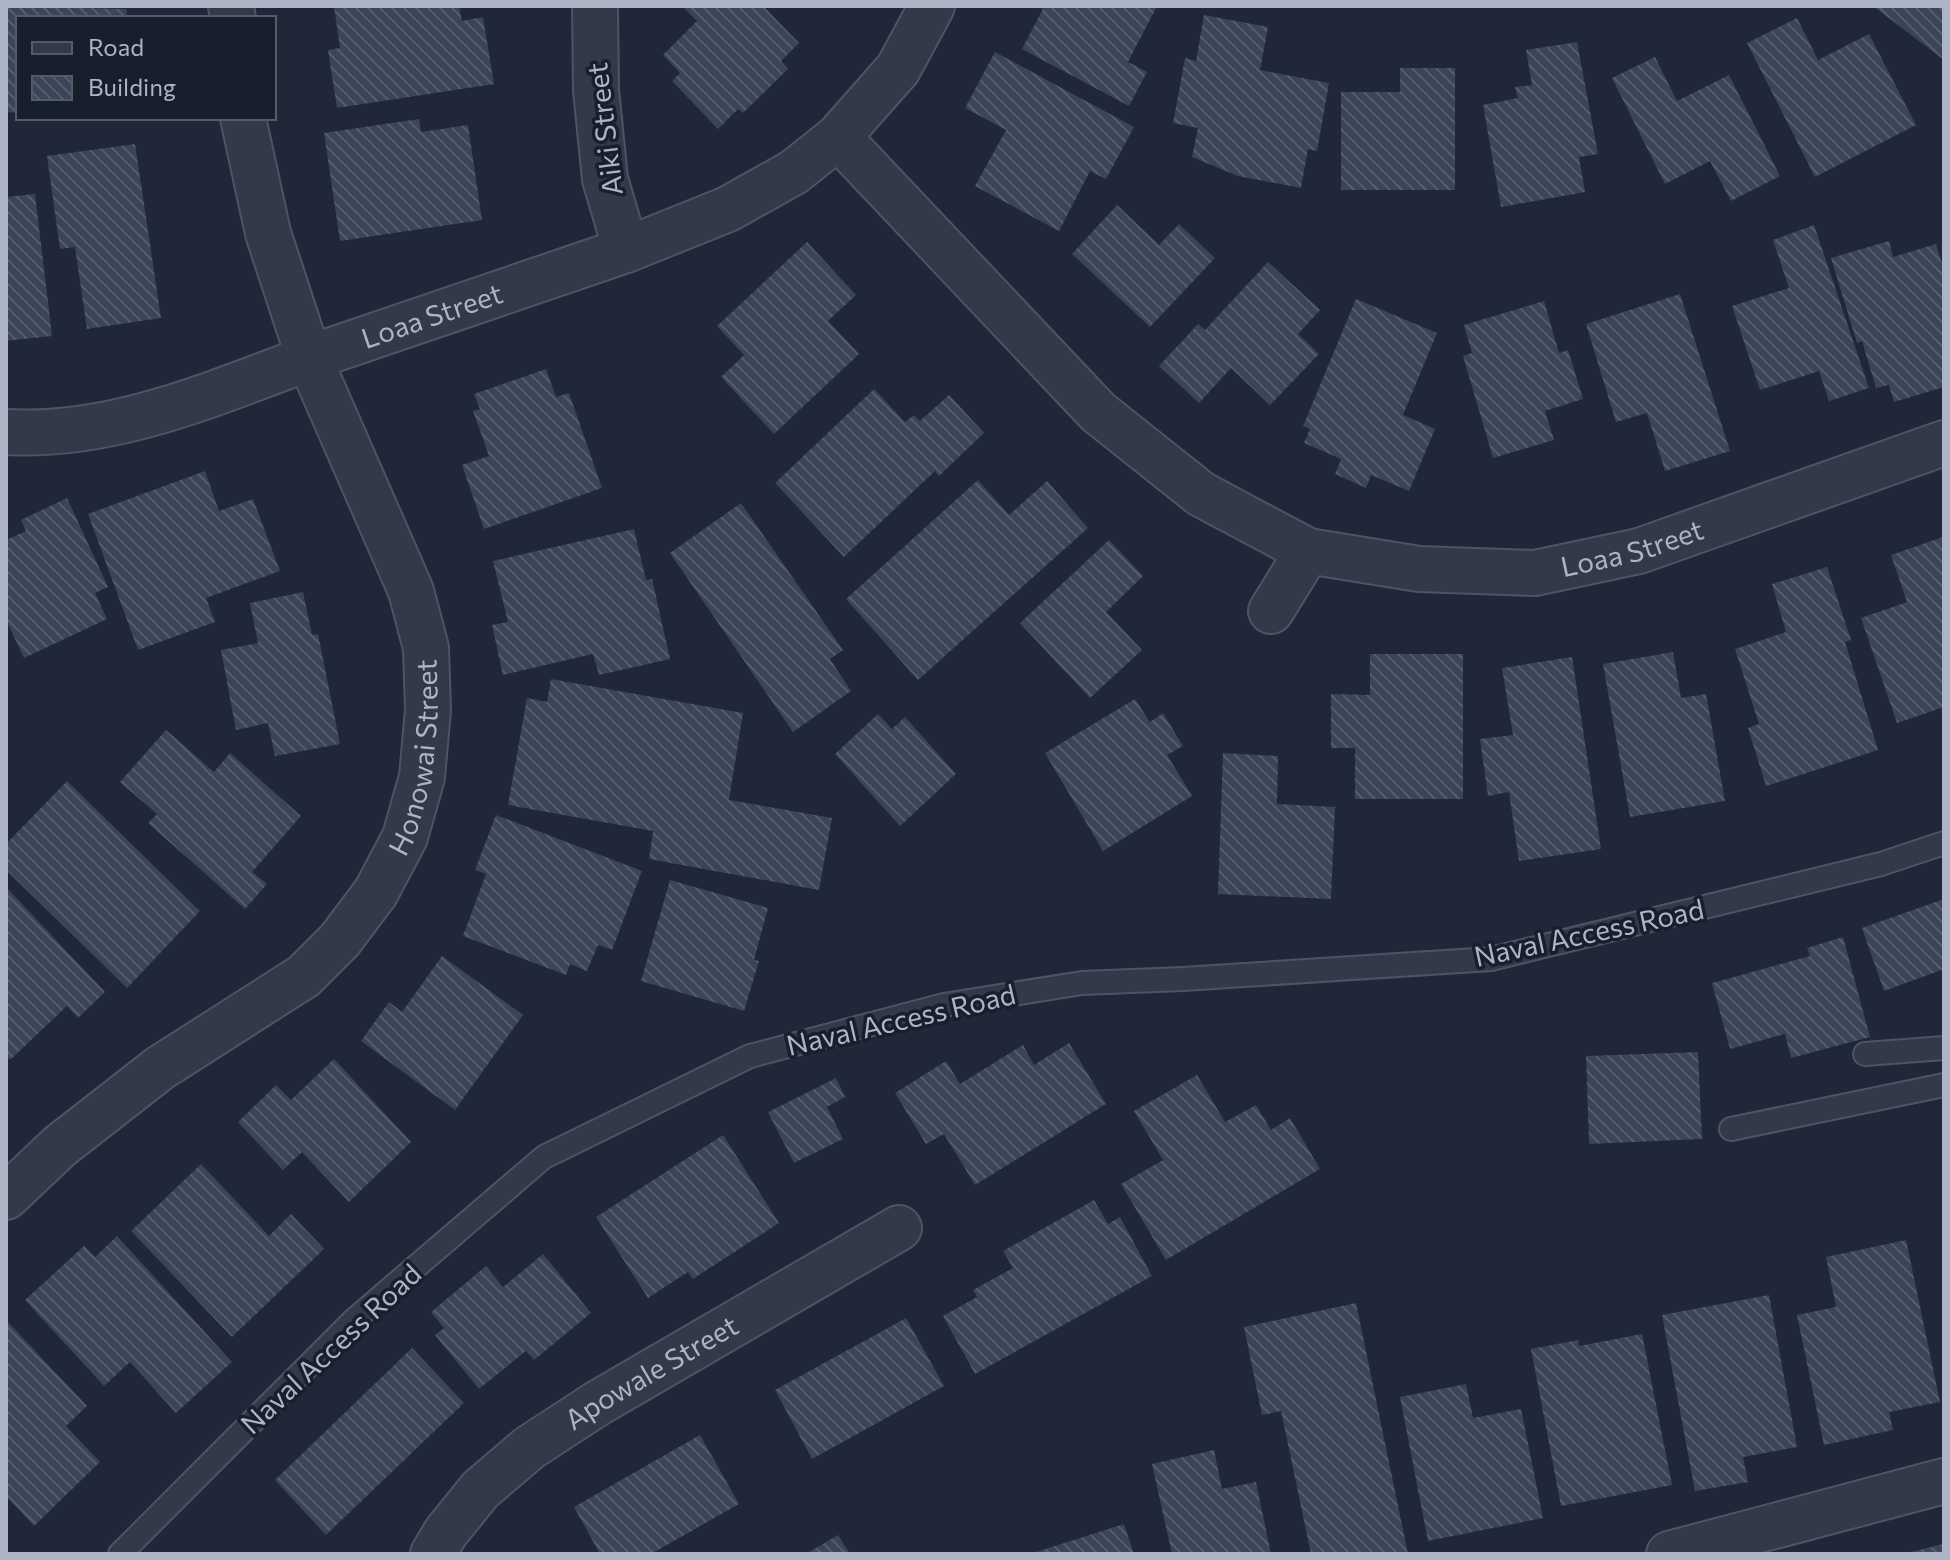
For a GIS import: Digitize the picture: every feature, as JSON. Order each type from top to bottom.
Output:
[{"type":"street","name":"Aiki Street","points":[[595,6],[596,90],[605,179],[626,250]]},
{"type":"street","name":"Loaa Street","points":[[6,432],[46,435],[168,411],[309,358],[626,250],[728,209],[794,172],[838,137],[898,69],[932,6]]},
{"type":"street","name":"Honowai Street","points":[[6,1197],[60,1146],[160,1068],[304,976],[340,940],[376,892],[405,837],[422,777],[428,710],[426,648],[405,576],[309,358],[268,233],[243,120]]},
{"type":"street","name":"Loaa Street","points":[[838,137],[1098,412],[1201,494],[1308,551],[1419,569],[1535,573],[1639,551],[1944,443]]},
{"type":"street","points":[[1271,611],[1308,551]]},
{"type":"street","name":"Apowale Street","points":[[433,1554],[446,1532],[480,1490],[529,1448],[598,1403],[899,1228]]},
{"type":"street","points":[[1669,1554],[1944,1481]]},
{"type":"lane","name":"Naval Access Road","points":[[120,1554],[355,1319],[544,1157],[750,1056],[944,1005],[1082,983],[1491,959],[1881,864],[1944,843]]},
{"type":"lane","points":[[1865,1054],[1944,1048]]},
{"type":"lane","points":[[1731,1129],[1944,1085]]},
{"type":"building","points":[[6,6],[127,9],[126,16],[16,16],[16,113],[6,112]]},
{"type":"building","points":[[334,6],[459,6],[462,21],[483,17],[494,84],[337,108],[328,50],[340,48]]},
{"type":"building","points":[[682,6],[763,6],[799,43],[781,61],[788,69],[743,113],[738,109],[718,129],[672,81],[680,73],[663,55],[697,21]]},
{"type":"building","points":[[1037,6],[1157,6],[1128,62],[1147,72],[1129,106],[1022,49],[1043,9]]},
{"type":"building","points":[[1873,6],[1944,6],[1944,60]]},
{"type":"building","points":[[1204,15],[1268,27],[1260,70],[1329,83],[1317,151],[1308,149],[1301,188],[1238,176],[1192,157],[1198,128],[1173,123],[1185,58],[1196,61]]},
{"type":"building","points":[[1797,18],[1818,60],[1869,34],[1916,125],[1815,177],[1747,43]]},
{"type":"building","points":[[1577,42],[1598,154],[1579,157],[1585,192],[1501,207],[1483,105],[1518,98],[1515,87],[1532,85],[1526,50]]},
{"type":"building","points":[[995,52],[1134,127],[1106,179],[1090,171],[1059,231],[975,186],[1006,130],[965,108]]},
{"type":"building","points":[[1655,57],[1677,101],[1729,75],[1780,176],[1731,201],[1710,161],[1665,184],[1612,78]]},
{"type":"building","points":[[1400,68],[1455,68],[1455,190],[1341,190],[1341,92],[1400,92]]},
{"type":"building","points":[[419,119],[421,132],[468,125],[482,220],[340,241],[324,133]]},
{"type":"building","points":[[135,144],[161,318],[87,329],[75,247],[60,249],[47,156]]},
{"type":"building","points":[[35,194],[52,336],[6,341],[6,197]]},
{"type":"building","points":[[1117,205],[1159,245],[1179,224],[1215,258],[1150,327],[1072,254]]},
{"type":"building","points":[[1814,225],[1869,388],[1829,401],[1819,371],[1760,390],[1732,306],[1789,288],[1773,240]]},
{"type":"building","points":[[1889,241],[1893,257],[1936,244],[1944,270],[1944,387],[1894,402],[1889,385],[1876,388],[1862,341],[1857,343],[1831,258]]},
{"type":"building","points":[[807,242],[856,295],[828,321],[859,354],[774,434],[721,377],[744,355],[717,326]]},
{"type":"building","points":[[1268,262],[1320,310],[1298,334],[1319,354],[1270,405],[1231,368],[1199,403],[1159,366],[1198,324],[1205,330]]},
{"type":"building","points":[[1680,294],[1730,451],[1665,471],[1647,413],[1616,422],[1586,324]]},
{"type":"building","points":[[1356,299],[1437,333],[1403,415],[1435,429],[1409,491],[1371,475],[1366,488],[1335,474],[1341,459],[1304,443],[1310,429],[1303,426]]},
{"type":"building","points":[[1544,301],[1559,353],[1568,350],[1583,399],[1545,411],[1554,440],[1493,458],[1463,356],[1472,353],[1464,325]]},
{"type":"building","points":[[546,369],[556,397],[569,393],[602,488],[484,529],[462,465],[489,456],[473,411],[480,409],[474,394]]},
{"type":"building","points":[[874,389],[905,422],[914,415],[920,421],[949,395],[984,433],[939,476],[935,471],[844,557],[775,483]]},
{"type":"building","points":[[205,471],[219,511],[253,499],[280,571],[206,598],[215,622],[138,650],[88,514]]},
{"type":"building","points":[[978,480],[1009,515],[1047,481],[1088,528],[918,680],[846,599]]},
{"type":"building","points":[[67,498],[108,587],[95,593],[107,619],[24,658],[6,620],[6,540],[26,531],[21,520]]},
{"type":"building","points":[[741,503],[843,650],[830,659],[851,691],[793,732],[670,553]]},
{"type":"building","points":[[634,529],[646,580],[652,579],[670,659],[599,675],[593,654],[503,675],[492,625],[508,622],[493,561]]},
{"type":"building","points":[[1943,537],[1944,707],[1897,723],[1861,618],[1907,602],[1891,555]]},
{"type":"building","points":[[1109,540],[1143,576],[1106,612],[1142,650],[1090,698],[1020,623]]},
{"type":"building","points":[[1827,567],[1851,640],[1845,642],[1878,750],[1766,786],[1748,728],[1759,724],[1735,649],[1786,632],[1772,584]]},
{"type":"building","points":[[303,592],[312,635],[318,634],[340,744],[275,756],[268,723],[236,730],[221,650],[258,643],[250,603]]},
{"type":"building","points":[[1673,652],[1681,698],[1706,694],[1725,801],[1630,817],[1603,664]]},
{"type":"building","points":[[1370,654],[1463,654],[1463,799],[1355,799],[1355,748],[1331,748],[1331,694],[1370,695]]},
{"type":"building","points":[[1572,657],[1601,849],[1519,861],[1509,792],[1488,796],[1480,739],[1513,735],[1502,668]]},
{"type":"building","points":[[551,679],[743,713],[729,800],[832,818],[819,890],[649,859],[653,831],[508,805],[527,698],[547,702]]},
{"type":"building","points":[[1135,699],[1150,722],[1163,713],[1183,746],[1167,755],[1192,796],[1103,851],[1045,753]]},
{"type":"building","points":[[878,714],[892,729],[905,717],[956,774],[900,826],[835,754]]},
{"type":"building","points":[[166,730],[214,772],[230,753],[301,816],[252,872],[267,884],[245,909],[148,823],[157,814],[120,782]]},
{"type":"building","points":[[1223,753],[1278,756],[1277,804],[1335,807],[1331,899],[1218,894]]},
{"type":"building","points":[[67,781],[200,911],[127,988],[6,870],[6,844]]},
{"type":"building","points":[[496,815],[642,871],[612,950],[598,945],[587,971],[570,964],[566,975],[463,936],[486,874],[475,870]]},
{"type":"building","points":[[670,880],[768,908],[754,960],[759,961],[744,1011],[641,981]]},
{"type":"building","points":[[6,887],[105,992],[78,1018],[67,1006],[10,1060],[6,1056]]},
{"type":"building","points":[[1944,899],[1944,969],[1884,991],[1862,928]]},
{"type":"building","points":[[1843,937],[1870,1037],[1791,1058],[1785,1034],[1730,1049],[1712,983],[1810,956],[1807,948]]},
{"type":"building","points":[[442,956],[523,1015],[455,1110],[361,1041],[389,1002],[402,1012]]},
{"type":"building","points":[[1069,1043],[1106,1104],[975,1185],[944,1134],[926,1144],[895,1093],[946,1061],[960,1084],[1023,1045],[1034,1065]]},
{"type":"building","points":[[1698,1052],[1702,1139],[1589,1144],[1586,1056]]},
{"type":"building","points":[[334,1059],[411,1142],[349,1202],[302,1152],[283,1170],[238,1122],[276,1085],[291,1100]]},
{"type":"building","points":[[1197,1075],[1225,1122],[1256,1105],[1271,1130],[1290,1118],[1320,1169],[1166,1260],[1121,1184],[1163,1160],[1134,1111]]},
{"type":"building","points":[[836,1078],[845,1097],[827,1107],[843,1139],[794,1163],[768,1112]]},
{"type":"building","points":[[723,1135],[779,1223],[693,1279],[688,1272],[648,1298],[596,1217]]},
{"type":"building","points":[[201,1164],[269,1236],[291,1214],[324,1249],[232,1337],[131,1231]]},
{"type":"building","points":[[1094,1200],[1108,1224],[1120,1217],[1152,1276],[975,1374],[943,1316],[977,1297],[973,1290],[1013,1268],[1003,1251]]},
{"type":"building","points":[[117,1236],[232,1362],[176,1413],[130,1362],[104,1386],[25,1300],[84,1246],[95,1257]]},
{"type":"building","points":[[1906,1240],[1940,1402],[1889,1412],[1893,1430],[1824,1445],[1797,1315],[1836,1307],[1826,1257]]},
{"type":"building","points":[[543,1254],[591,1313],[534,1360],[526,1351],[479,1389],[435,1335],[444,1328],[431,1312],[486,1266],[503,1287]]},
{"type":"building","points":[[1769,1295],[1797,1447],[1743,1457],[1748,1482],[1695,1491],[1662,1315]]},
{"type":"building","points":[[1356,1303],[1408,1554],[1311,1554],[1281,1411],[1262,1415],[1244,1327]]},
{"type":"building","points":[[906,1318],[944,1386],[812,1459],[775,1390]]},
{"type":"building","points":[[6,1320],[87,1406],[66,1426],[100,1462],[34,1526],[6,1496]]},
{"type":"building","points":[[1642,1334],[1672,1485],[1561,1506],[1531,1349],[1578,1340],[1579,1346]]},
{"type":"building","points":[[412,1348],[464,1403],[326,1535],[275,1480]]},
{"type":"building","points":[[1466,1384],[1473,1418],[1521,1409],[1543,1518],[1428,1541],[1400,1397]]},
{"type":"building","points":[[700,1435],[739,1504],[651,1554],[600,1554],[574,1507]]},
{"type":"building","points":[[1214,1450],[1222,1489],[1256,1482],[1271,1554],[1172,1554],[1152,1464]]},
{"type":"building","points":[[1124,1524],[1134,1554],[1033,1554],[1033,1553]]},
{"type":"building","points":[[838,1535],[850,1554],[806,1554]]},
{"type":"building","points":[[1943,1544],[1944,1554],[1907,1554],[1907,1553]]}]
